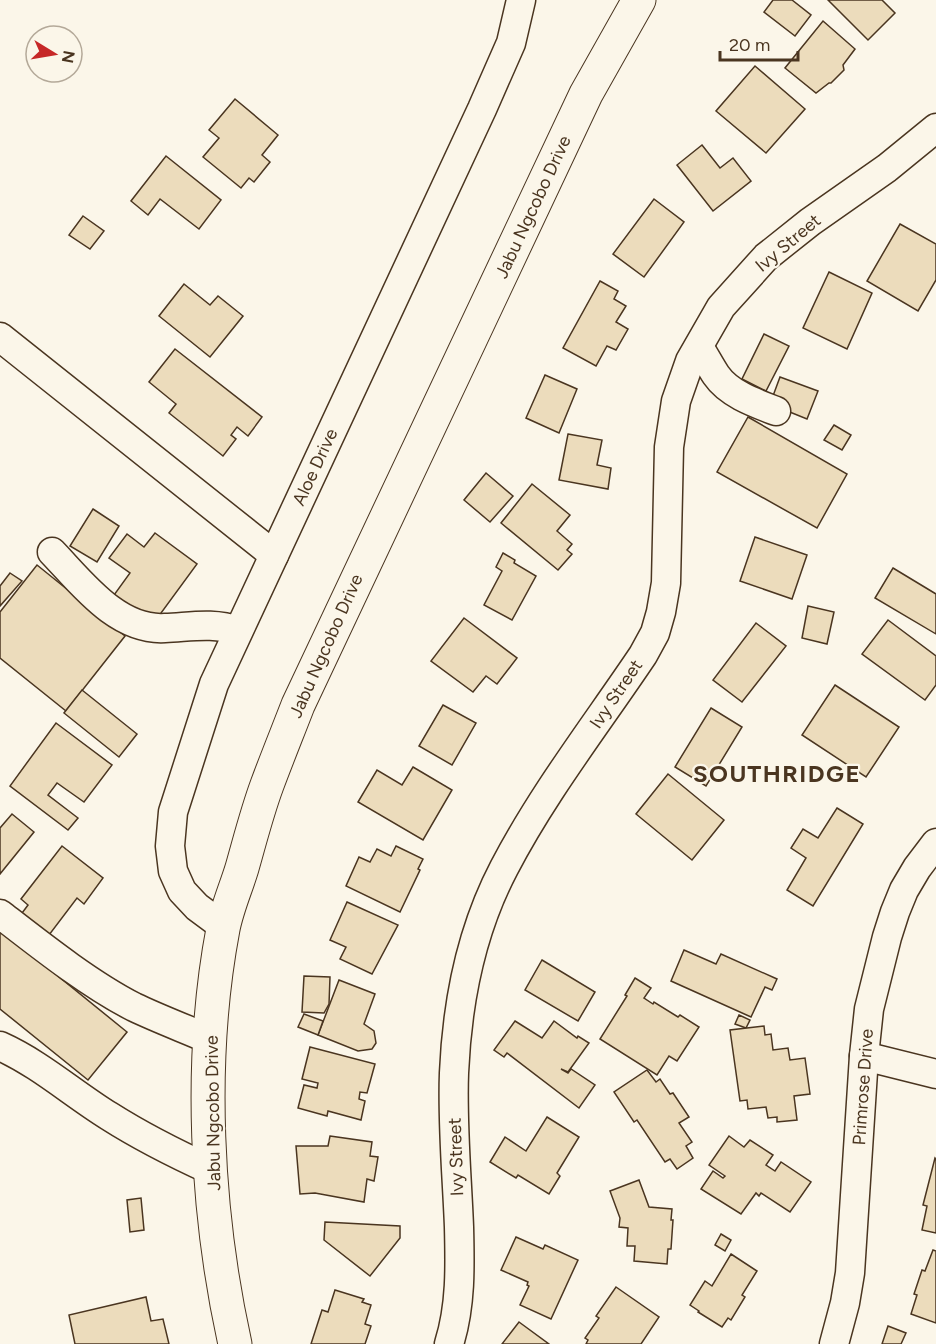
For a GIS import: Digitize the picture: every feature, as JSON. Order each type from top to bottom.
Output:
[{"type":"main road","name":"Jabu Ngcobo Drive","points":[[235,1344],[218,1243],[211,1170],[209,1077],[211,1040],[224,927],[266,787],[302,695],[586,94],[639,0]]},
{"type":"street","name":"Aloe Drive","points":[[224,927],[196,907],[182,891],[173,871],[170,846],[173,812],[214,684],[482,109],[511,43],[521,0]]},
{"type":"street","name":"Ivy Street","points":[[450,1344],[458,1301],[460,1264],[454,1075],[458,1014],[466,974],[475,941],[504,869],[539,809],[643,655],[655,633],[662,612],[666,583],[669,447],[676,400],[690,361],[722,307],[766,256],[887,168],[936,128]]},
{"type":"street","points":[[0,338],[274,555]]},
{"type":"street","points":[[699,346],[717,377],[729,388],[752,402],[776,411]]},
{"type":"street","points":[[52,552],[108,608],[128,619],[148,627],[162,629],[215,625],[238,631]]},
{"type":"street","name":"Primrose Drive","points":[[834,1344],[850,1273],[869,1009],[892,920],[904,890],[936,843]]},
{"type":"street","points":[[0,914],[62,961],[114,995],[133,1006],[211,1040]]},
{"type":"street","points":[[0,1046],[38,1066],[108,1116],[155,1144],[211,1170]]},
{"type":"street","points":[[864,1056],[936,1074]]},
{"type":"building","points":[[773,0],[792,0],[811,15],[795,36],[764,12]]},
{"type":"building","points":[[828,0],[882,0],[895,13],[868,40]]},
{"type":"building","points":[[823,21],[855,49],[843,65],[844,70],[816,93],[785,68]]},
{"type":"building","points":[[755,66],[805,109],[766,153],[716,111]]},
{"type":"building","points":[[235,99],[278,135],[262,155],[270,162],[254,182],[249,178],[241,188],[203,157],[219,138],[209,130]]},
{"type":"building","points":[[702,145],[720,168],[733,158],[751,181],[713,211],[677,165]]},
{"type":"building","points":[[166,156],[221,200],[199,229],[160,199],[148,215],[131,201]]},
{"type":"building","points":[[654,199],[684,222],[644,277],[613,254]]},
{"type":"building","points":[[83,216],[104,231],[90,249],[69,235]]},
{"type":"building","points":[[900,224],[936,244],[936,280],[918,311],[867,281]]},
{"type":"building","points":[[829,272],[872,293],[847,349],[803,328]]},
{"type":"building","points":[[600,281],[618,291],[614,299],[626,306],[616,322],[628,329],[616,350],[607,346],[596,366],[563,348]]},
{"type":"building","points":[[184,284],[210,305],[218,296],[243,316],[210,357],[159,316]]},
{"type":"building","points":[[764,334],[789,346],[766,391],[742,379]]},
{"type":"building","points":[[175,349],[262,417],[248,436],[237,427],[231,435],[236,439],[223,456],[169,413],[176,404],[149,382]]},
{"type":"building","points":[[545,375],[577,389],[559,433],[526,418]]},
{"type":"building","points":[[780,377],[818,391],[807,419],[770,404]]},
{"type":"building","points":[[748,417],[847,474],[817,528],[717,472]]},
{"type":"building","points":[[834,425],[851,435],[842,450],[824,440]]},
{"type":"building","points":[[568,434],[602,440],[597,465],[611,468],[608,489],[559,480]]},
{"type":"building","points":[[486,473],[513,496],[490,522],[464,500]]},
{"type":"building","points":[[532,484],[570,515],[557,531],[572,544],[567,550],[572,554],[558,570],[501,523]]},
{"type":"building","points":[[93,509],[119,526],[97,562],[70,546]]},
{"type":"building","points":[[155,533],[197,564],[153,624],[114,595],[130,573],[109,558],[127,534],[144,547]]},
{"type":"building","points":[[755,537],[807,555],[792,599],[740,581]]},
{"type":"building","points":[[503,553],[515,560],[514,563],[536,576],[512,620],[484,605],[502,571],[496,567]]},
{"type":"building","points":[[37,565],[125,636],[66,711],[0,658],[0,612]]},
{"type":"building","points":[[893,568],[936,594],[936,634],[875,598]]},
{"type":"building","points":[[10,573],[22,581],[0,606],[0,586]]},
{"type":"building","points":[[808,606],[834,612],[827,644],[802,638]]},
{"type":"building","points":[[464,618],[517,658],[497,684],[486,676],[473,692],[431,661]]},
{"type":"building","points":[[888,620],[936,656],[936,685],[925,700],[862,654]]},
{"type":"building","points":[[756,623],[786,646],[742,702],[713,680]]},
{"type":"building","points":[[835,685],[899,727],[866,777],[802,735]]},
{"type":"building","points":[[82,690],[137,734],[119,757],[64,713]]},
{"type":"building","points":[[443,705],[476,723],[452,765],[419,746]]},
{"type":"building","points":[[711,708],[742,727],[706,786],[675,767]]},
{"type":"building","points":[[56,723],[112,765],[84,802],[57,783],[48,795],[78,818],[68,830],[10,786]]},
{"type":"building","points":[[413,767],[452,790],[423,840],[358,802],[377,770],[402,785]]},
{"type":"building","points":[[668,774],[724,820],[692,860],[636,814]]},
{"type":"building","points":[[837,808],[863,824],[813,906],[787,890],[806,858],[791,848],[803,829],[818,838]]},
{"type":"building","points":[[12,814],[34,832],[0,874],[0,828]]},
{"type":"building","points":[[62,846],[103,878],[84,904],[77,898],[46,939],[19,917],[28,905],[21,899]]},
{"type":"building","points":[[396,846],[423,859],[400,912],[346,886],[359,857],[370,862],[377,849],[391,856]]},
{"type":"building","points":[[347,902],[398,925],[372,974],[340,959],[346,947],[330,940]]},
{"type":"building","points":[[0,929],[127,1032],[88,1080],[0,1009]]},
{"type":"building","points":[[684,950],[716,964],[721,954],[777,979],[772,990],[765,987],[751,1017],[671,981]]},
{"type":"building","points":[[542,960],[595,992],[578,1021],[525,990]]},
{"type":"building","points":[[304,976],[330,977],[329,1004],[324,1013],[302,1012]]},
{"type":"building","points":[[635,978],[651,988],[644,998],[699,1027],[677,1061],[669,1056],[657,1075],[600,1039],[627,996],[625,995]]},
{"type":"building","points":[[339,980],[375,994],[364,1024],[374,1031],[376,1043],[372,1049],[358,1051],[318,1035]]},
{"type":"building","points":[[304,1014],[323,1021],[318,1035],[298,1027]]},
{"type":"building","points":[[739,1015],[750,1020],[746,1028],[735,1024]]},
{"type":"building","points":[[515,1021],[542,1038],[554,1021],[577,1038],[578,1036],[589,1043],[568,1072],[561,1069],[568,1073],[571,1069],[595,1085],[579,1108],[507,1053],[504,1057],[494,1050]]},
{"type":"building","points":[[764,1026],[765,1035],[771,1034],[773,1050],[788,1048],[790,1060],[805,1058],[810,1094],[794,1096],[797,1120],[777,1122],[777,1117],[768,1118],[766,1107],[748,1109],[747,1100],[740,1101],[730,1030]]},
{"type":"building","points":[[310,1047],[375,1064],[367,1093],[360,1092],[359,1099],[365,1101],[361,1120],[328,1111],[327,1116],[298,1108],[304,1085],[317,1088],[318,1083],[302,1079]]},
{"type":"building","points":[[647,1070],[656,1082],[660,1079],[670,1094],[673,1093],[689,1117],[679,1123],[692,1142],[686,1146],[693,1158],[677,1169],[670,1159],[665,1162],[637,1120],[634,1122],[614,1092]]},
{"type":"building","points":[[547,1117],[579,1137],[557,1173],[560,1176],[549,1194],[518,1175],[516,1178],[490,1162],[505,1137],[526,1151]]},
{"type":"building","points":[[330,1136],[372,1142],[370,1156],[378,1157],[374,1181],[367,1179],[364,1202],[315,1193],[300,1194],[296,1146],[328,1146]]},
{"type":"building","points":[[729,1136],[744,1147],[750,1140],[773,1155],[766,1165],[775,1171],[781,1162],[811,1182],[790,1212],[761,1193],[759,1196],[756,1193],[741,1214],[701,1189],[713,1171],[723,1178],[725,1176],[709,1165]]},
{"type":"building","points":[[935,1158],[936,1233],[922,1230],[927,1206],[923,1205]]},
{"type":"building","points":[[639,1180],[649,1207],[672,1209],[671,1249],[668,1249],[667,1264],[634,1261],[635,1246],[627,1246],[628,1228],[619,1227],[620,1218],[610,1191]]},
{"type":"building","points":[[141,1198],[144,1230],[130,1232],[127,1200]]},
{"type":"building","points":[[325,1222],[400,1226],[400,1238],[370,1276],[324,1240]]},
{"type":"building","points":[[721,1234],[731,1240],[725,1251],[715,1245]]},
{"type":"building","points":[[516,1237],[543,1249],[545,1245],[578,1260],[551,1319],[520,1305],[529,1286],[528,1282],[501,1270]]},
{"type":"building","points":[[933,1250],[936,1251],[936,1323],[911,1314],[917,1295],[914,1294],[922,1270],[925,1271]]},
{"type":"building","points":[[731,1254],[757,1271],[742,1295],[745,1297],[731,1320],[728,1318],[722,1327],[690,1305],[705,1281],[712,1286]]},
{"type":"building","points":[[616,1287],[659,1317],[641,1344],[586,1344],[588,1340],[585,1338],[599,1318],[596,1316]]},
{"type":"building","points":[[335,1290],[364,1299],[362,1302],[371,1305],[365,1324],[371,1326],[365,1344],[311,1344],[322,1310],[328,1312]]},
{"type":"building","points":[[146,1297],[151,1321],[163,1319],[169,1344],[75,1344],[69,1315]]},
{"type":"building","points":[[519,1322],[549,1344],[502,1344]]},
{"type":"building","points":[[888,1326],[906,1333],[901,1344],[882,1344]]},
{"type":"district","name":"SOUTHRIDGE","points":[[777,774]]}]
